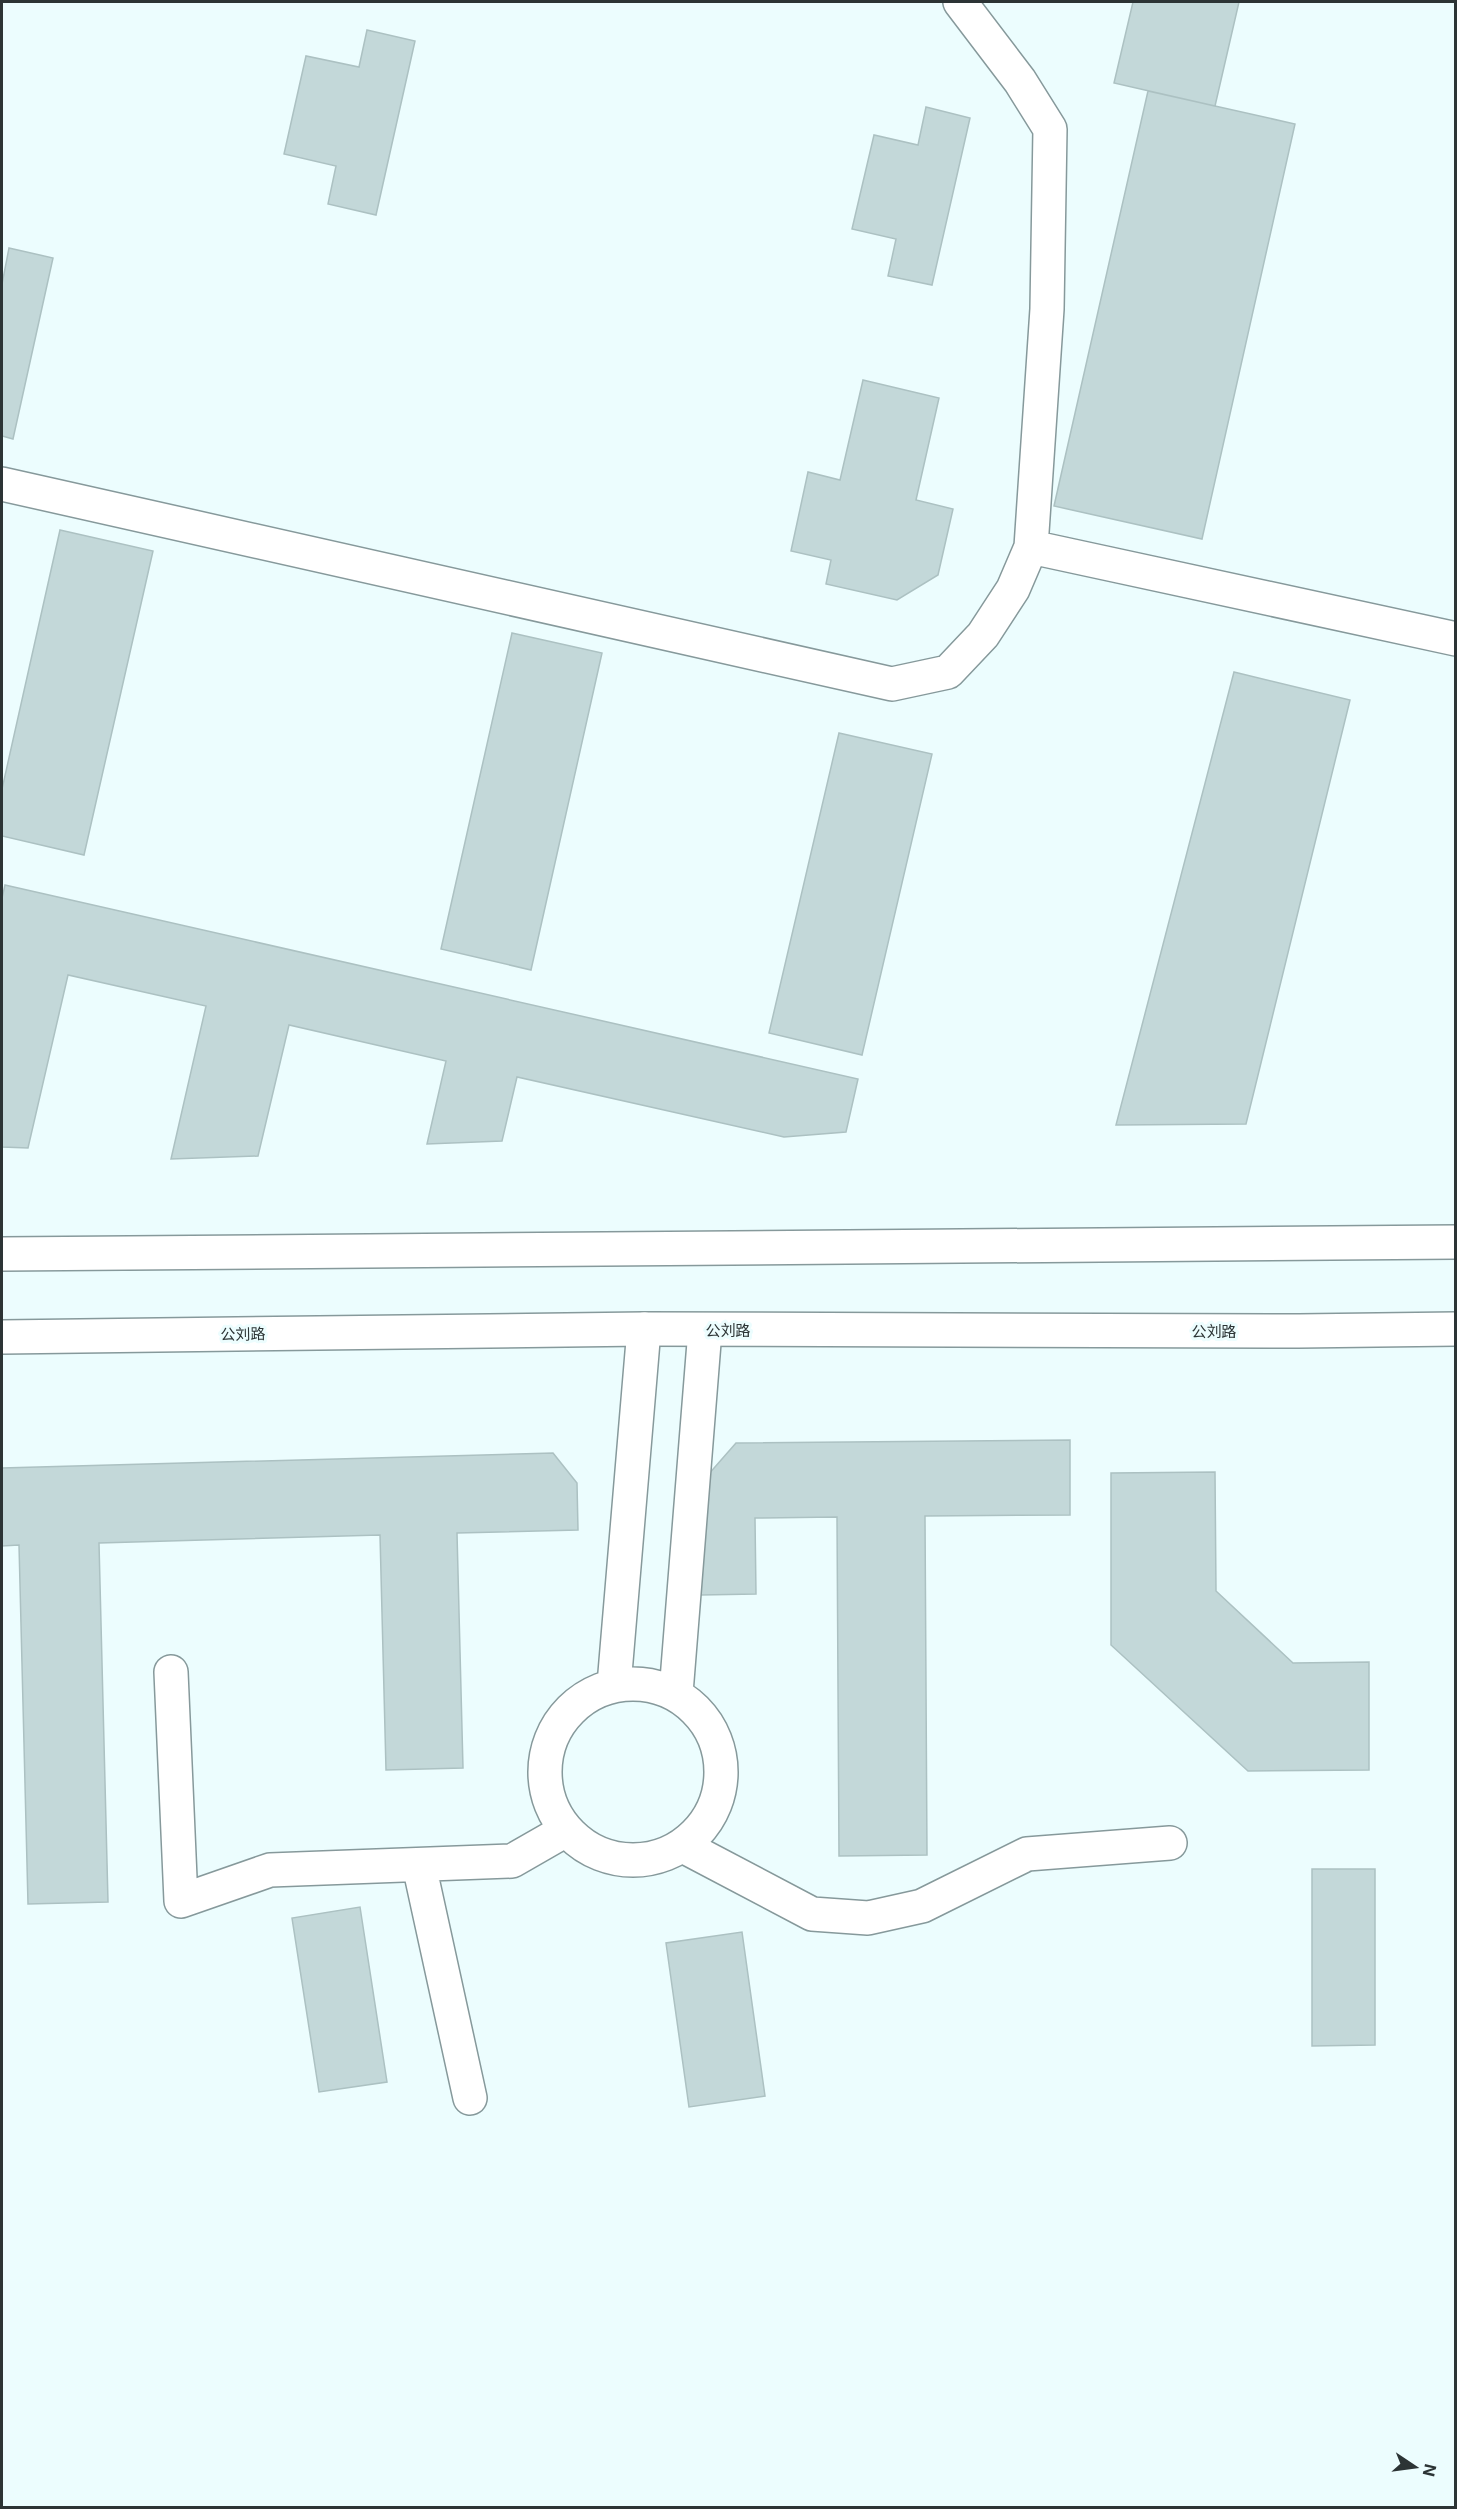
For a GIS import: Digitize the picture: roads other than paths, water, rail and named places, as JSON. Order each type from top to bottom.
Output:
[{"type":"main road","points":[[2,484],[892,684],[948,672],[983,635],[1013,590],[1031,547],[1047,309],[1050,129],[1020,81],[960,2]]},
{"type":"main road","points":[[1031,547],[1455,639]]},
{"type":"main road","points":[[2,1254],[1455,1242]]},
{"type":"main road","points":[[614,1685],[644,1329]]},
{"type":"main road","name":"公刘路","points":[[2,1337],[644,1329],[1299,1331],[1455,1329]]},
{"type":"main road","points":[[676,1693],[705,1330]]},
{"type":"main road","points":[[171,1672],[181,1901],[270,1870],[512,1861],[566,1830]]},
{"type":"main road","points":[[635,1683],[656,1685],[676,1693],[700,1712],[716,1738],[722,1768],[718,1798],[704,1826],[683,1846],[659,1857],[625,1860],[609,1858],[585,1847],[566,1830],[550,1804],[544,1774],[549,1744],[563,1716],[586,1696],[614,1685],[635,1683]]},
{"type":"main road","points":[[683,1846],[812,1914],[868,1918],[922,1906],[1027,1854],[1170,1844]]},
{"type":"main road","points":[[419,1865],[470,2098]]}]
